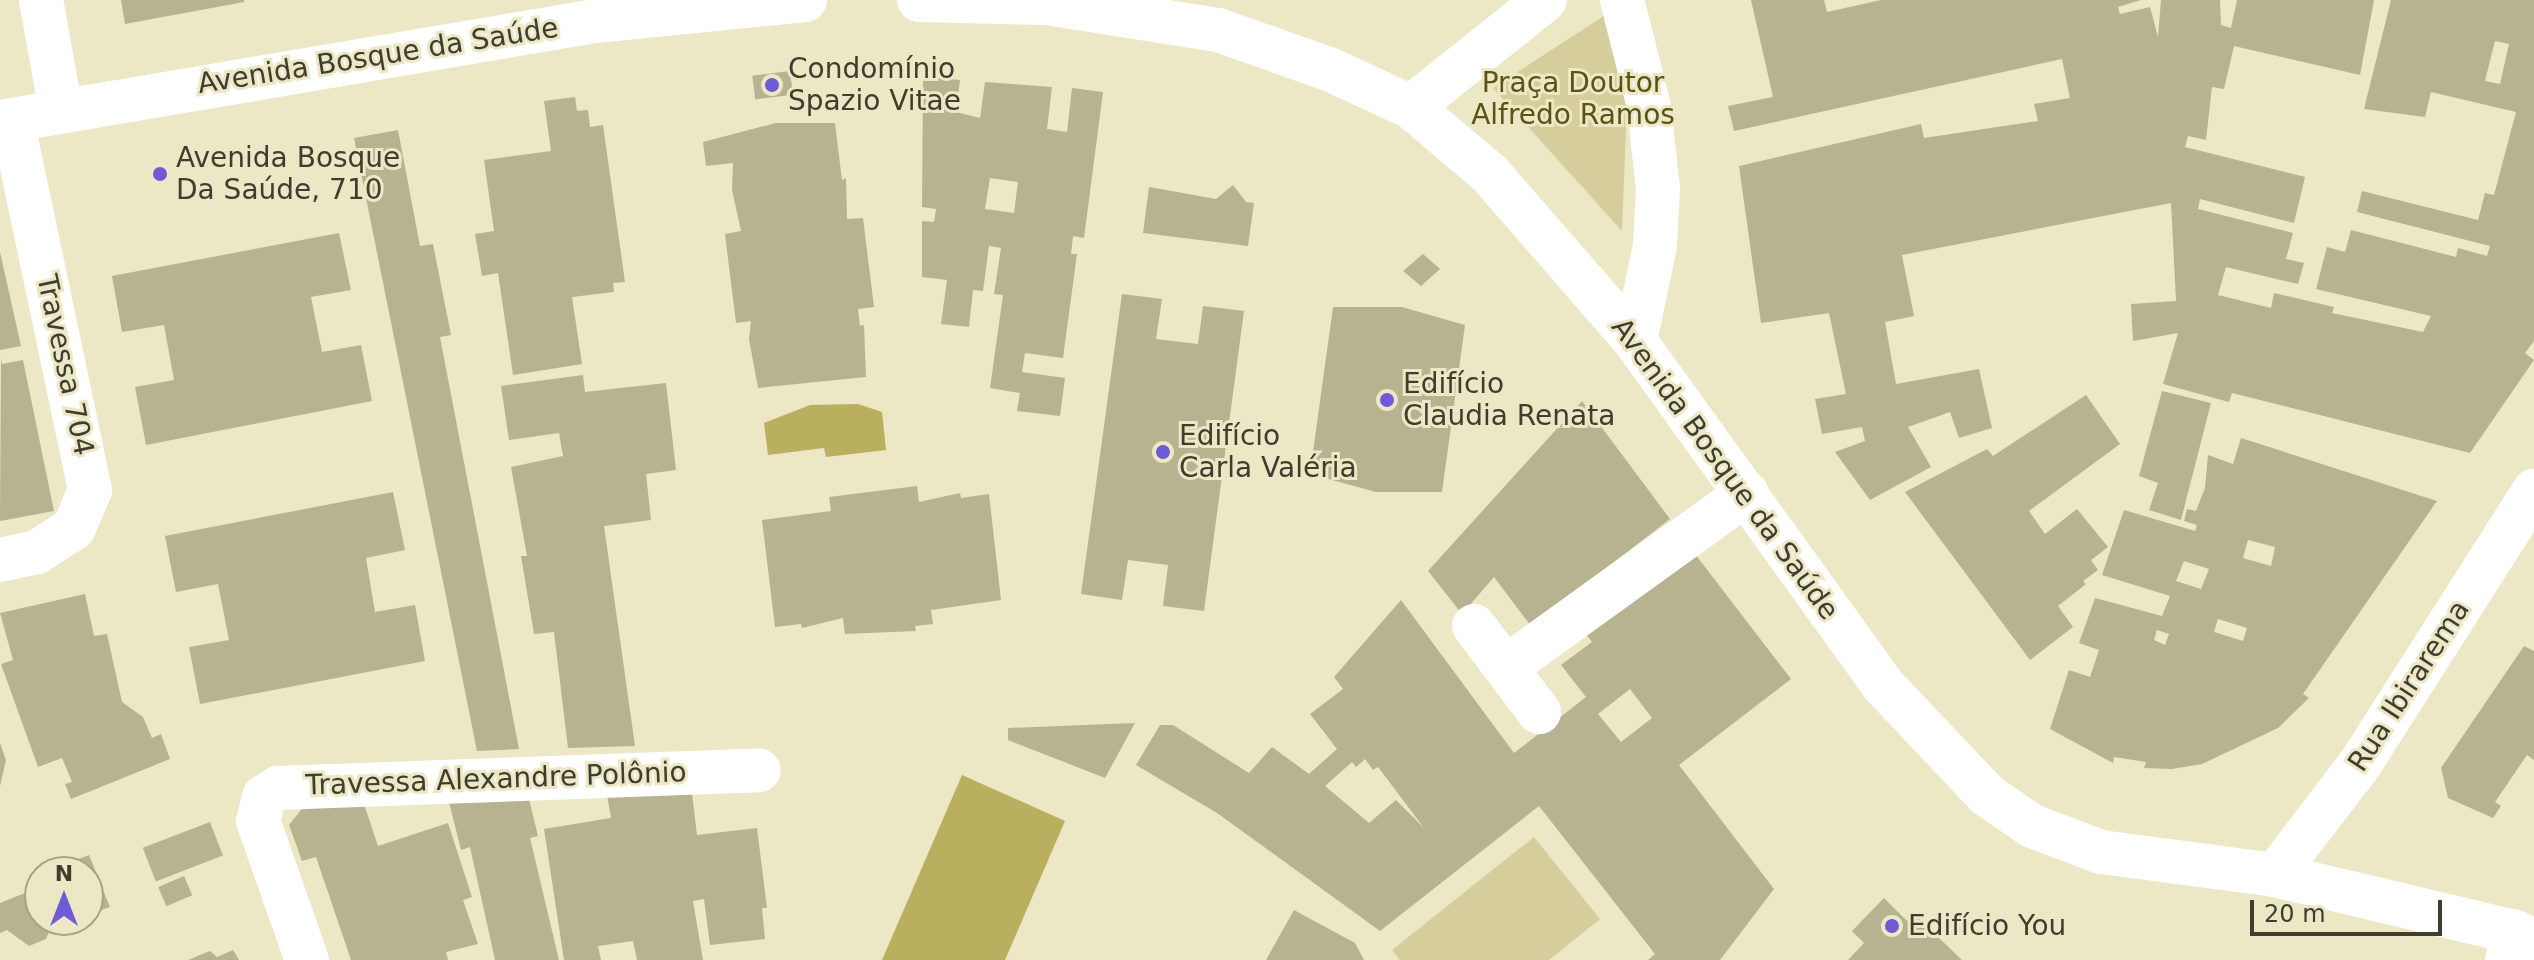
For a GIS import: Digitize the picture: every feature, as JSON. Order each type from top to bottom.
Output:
[{"type":"street","points":[[41,0],[61,111]]},
{"type":"street","name":"Avenida Bosque da Saúde","points":[[6,121],[595,21],[805,0]]},
{"type":"street","name":"Avenida Bosque da Saúde","points":[[919,0],[1046,3],[1218,30],[1329,69],[1411,107],[1490,174],[1635,341],[1882,684],[1987,795],[2032,826],[2101,852],[2275,875],[2519,945]]},
{"type":"street","points":[[1411,107],[1545,0]]},
{"type":"street","points":[[1622,0],[1649,107],[1658,188],[1655,246],[1635,341]]},
{"type":"street","name":"Travessa 704","points":[[0,560],[37,552],[74,528],[90,490],[6,121]]},
{"type":"street","name":"Rua Ibirarema","points":[[2275,875],[2360,764],[2534,491]]},
{"type":"street","points":[[1506,667],[1747,493]]},
{"type":"street","points":[[1474,626],[1539,712]]},
{"type":"street","name":"Travessa Alexandre Polônio","points":[[307,960],[258,821],[264,797],[278,788],[759,770]]},
{"type":"green space","name":"Praça Doutor Alfredo Ramos","points":[[1616,8],[1627,101],[1622,231],[1493,88]]},
{"type":"green space","points":[[1534,837],[1600,919],[1549,960],[1400,960],[1392,950]]},
{"type":"shaded area","points":[[858,404],[882,412],[886,450],[826,457],[824,448],[768,455],[764,423],[810,405]]},
{"type":"shaded area","points":[[962,775],[1065,821],[1005,960],[882,960]]},
{"type":"building","points":[[121,0],[244,0],[244,2],[125,24]]},
{"type":"building","points":[[1751,0],[1824,0],[1827,12],[1881,0],[2141,0],[2118,7],[2120,14],[2150,7],[2158,37],[2161,0],[2220,0],[2221,25],[2231,28],[2237,0],[2374,0],[2360,75],[2234,46],[2224,89],[2212,87],[2206,140],[2188,136],[2185,147],[2305,177],[2294,223],[2200,199],[2198,209],[2293,233],[2286,259],[2304,263],[2298,284],[2226,267],[2218,295],[2271,308],[2274,293],[2334,307],[2332,313],[2423,332],[2431,316],[2316,289],[2327,247],[2345,252],[2351,230],[2456,257],[2458,248],[2487,256],[2490,246],[2357,212],[2362,191],[2478,220],[2485,193],[2494,195],[2516,112],[2431,92],[2425,117],[2364,109],[2391,0],[2534,0],[2534,341],[2525,353],[2534,360],[2470,453],[2232,393],[2229,402],[2163,384],[2178,333],[2133,341],[2131,304],[2176,301],[2171,203],[1902,255],[1914,316],[1885,322],[1896,384],[1979,369],[1992,428],[1959,438],[1950,412],[1908,427],[1931,467],[1870,500],[1835,452],[1865,441],[1862,427],[1822,434],[1815,399],[1846,394],[1829,313],[1761,323],[1739,166],[1921,124],[1924,138],[2038,121],[2034,104],[2070,98],[2062,59],[1734,131],[1728,106],[1773,97]],"holes":[[[2495,41],[2509,44],[2500,84],[2485,81]]]},
{"type":"building","name":"Condomínio Spazio Vitae","points":[[790,71],[793,95],[755,99],[752,76]]},
{"type":"building","points":[[923,77],[960,80],[956,112],[980,118],[985,82],[1052,87],[1047,129],[1067,132],[1072,88],[1103,92],[1084,238],[1073,236],[1071,254],[1077,254],[1063,358],[1025,353],[1022,372],[1065,378],[1060,416],[1017,411],[1020,393],[990,388],[1003,295],[994,294],[1001,248],[989,246],[983,291],[973,290],[969,327],[941,324],[947,280],[922,277],[922,221],[934,222],[936,209],[922,207]],"holes":[[[990,178],[1018,182],[1014,213],[985,209]]]},
{"type":"building","points":[[575,97],[577,111],[588,110],[590,127],[603,125],[625,282],[613,283],[614,292],[572,297],[582,364],[513,375],[498,273],[482,276],[475,234],[494,231],[484,160],[551,151],[544,101]]},
{"type":"building","points":[[776,123],[835,123],[842,180],[846,178],[847,219],[863,218],[874,307],[858,309],[860,326],[864,325],[866,377],[758,388],[749,339],[751,321],[736,323],[725,234],[741,231],[732,190],[733,163],[706,166],[703,142]]},
{"type":"building","points":[[398,130],[420,246],[433,244],[451,335],[440,337],[519,749],[477,751],[354,138]]},
{"type":"building","points":[[1233,185],[1246,202],[1254,203],[1248,246],[1143,233],[1149,187],[1216,199]]},
{"type":"building","points":[[339,233],[351,290],[311,297],[322,352],[361,345],[372,401],[146,445],[135,387],[174,380],[164,325],[122,332],[112,276]]},
{"type":"building","points":[[0,252],[21,346],[0,350]]},
{"type":"building","points":[[1423,254],[1440,269],[1421,286],[1403,271]]},
{"type":"building","name":"Edifício Carla Valéria","points":[[1122,294],[1162,299],[1156,339],[1198,344],[1203,306],[1244,311],[1204,611],[1163,606],[1168,565],[1128,560],[1122,600],[1081,594]]},
{"type":"building","name":"Edifício Claudia Renata","points":[[1333,307],[1402,307],[1465,325],[1442,492],[1376,492],[1310,474]]},
{"type":"building","points":[[1,358],[2,364],[23,360],[54,511],[0,521]]},
{"type":"building","points":[[583,375],[585,392],[666,383],[676,470],[646,474],[651,520],[604,526],[635,746],[568,748],[554,632],[534,634],[521,556],[527,556],[511,467],[563,456],[559,433],[509,440],[501,386]]},
{"type":"building","points":[[2162,391],[2211,403],[2181,520],[2149,510],[2158,483],[2139,476]]},
{"type":"building","points":[[2086,395],[2120,444],[2029,511],[2045,534],[2077,509],[2108,547],[2091,560],[2098,570],[2058,606],[2073,627],[2030,660],[1905,492],[1987,449],[1993,456]]},
{"type":"building","points":[[1582,401],[1670,519],[1531,626],[1494,577],[1462,614],[1428,571]]},
{"type":"building","points":[[2241,438],[2437,501],[2303,694],[2309,698],[2278,728],[2202,764],[2172,769],[2144,768],[2146,762],[2114,757],[2113,763],[2050,729],[2069,670],[2090,677],[2099,650],[2079,643],[2095,598],[2162,616],[2170,596],[2102,575],[2124,510],[2195,531],[2197,525],[2184,521],[2187,509],[2196,511],[2205,488],[2208,455],[2233,464]],"holes":[[[2248,540],[2275,547],[2271,566],[2243,558]],[[2184,561],[2209,569],[2201,589],[2176,581]],[[2218,619],[2247,628],[2243,641],[2214,632]],[[2157,630],[2169,634],[2165,645],[2154,640]]]},
{"type":"building","points":[[917,486],[919,502],[960,493],[961,498],[989,494],[1001,600],[931,610],[933,624],[915,626],[916,631],[845,634],[843,618],[802,628],[801,624],[775,627],[762,520],[831,511],[829,497]]},
{"type":"building","points":[[393,492],[405,550],[366,558],[375,612],[415,605],[425,661],[200,704],[189,647],[229,640],[218,584],[176,592],[165,536]]},
{"type":"building","points":[[1692,550],[1791,679],[1679,765],[1774,889],[1720,960],[1648,960],[1655,954],[1539,806],[1380,931],[1217,813],[1136,765],[1160,725],[1173,725],[1249,773],[1272,747],[1309,774],[1337,749],[1310,714],[1343,689],[1334,677],[1401,600],[1514,753],[1586,697],[1561,665],[1592,642],[1584,632]],"holes":[[[1630,689],[1652,718],[1621,742],[1598,714]],[[1365,759],[1373,770],[1378,767],[1424,828],[1396,800],[1369,823],[1325,786],[1352,762],[1356,767]]]},
{"type":"building","points":[[85,594],[94,636],[107,634],[122,702],[143,717],[152,738],[161,734],[170,759],[71,799],[65,784],[72,782],[62,758],[38,767],[1,664],[13,660],[0,613]]},
{"type":"building","points":[[2524,646],[2534,651],[2534,760],[2527,755],[2495,802],[2501,806],[2493,818],[2448,798],[2441,768]]},
{"type":"building","points":[[1135,723],[1105,778],[1008,740],[1008,728]]},
{"type":"building","points":[[0,743],[6,760],[0,786]]},
{"type":"building","points":[[692,793],[697,835],[757,828],[767,908],[762,908],[765,939],[710,945],[704,899],[693,901],[703,960],[637,960],[633,941],[598,946],[601,960],[564,960],[544,829],[611,818],[607,795]]},
{"type":"building","points":[[529,799],[538,836],[530,838],[559,960],[495,960],[470,847],[461,850],[449,802]]},
{"type":"building","points":[[364,804],[378,846],[448,823],[472,897],[463,900],[478,944],[446,952],[448,960],[351,960],[316,857],[302,861],[289,825],[304,806]]},
{"type":"building","points":[[210,822],[223,856],[156,881],[143,848]]},
{"type":"building","points":[[184,876],[192,895],[166,906],[158,887]]},
{"type":"building","points":[[104,892],[110,907],[104,909]]},
{"type":"building","points":[[24,893],[24,936],[47,936],[46,939],[29,946],[7,930],[0,933],[0,903]]},
{"type":"building","name":"Edifício You","points":[[1884,898],[1907,921],[1914,914],[1962,960],[1848,960],[1864,943],[1852,931]]},
{"type":"building","points":[[1294,910],[1355,943],[1364,960],[1266,960]]},
{"type":"building","points":[[233,950],[239,960],[188,960],[210,951],[217,957]]},
{"type":"place","name":"Condomínio Spazio Vitae","points":[[772,85]]},
{"type":"place","name":"Avenida Bosque Da Saúde, 710","points":[[160,174]]},
{"type":"place","name":"Edifício Claudia Renata","points":[[1387,400]]},
{"type":"place","name":"Edifício Carla Valéria","points":[[1163,452]]},
{"type":"place","name":"Edifício You","points":[[1892,926]]}]
